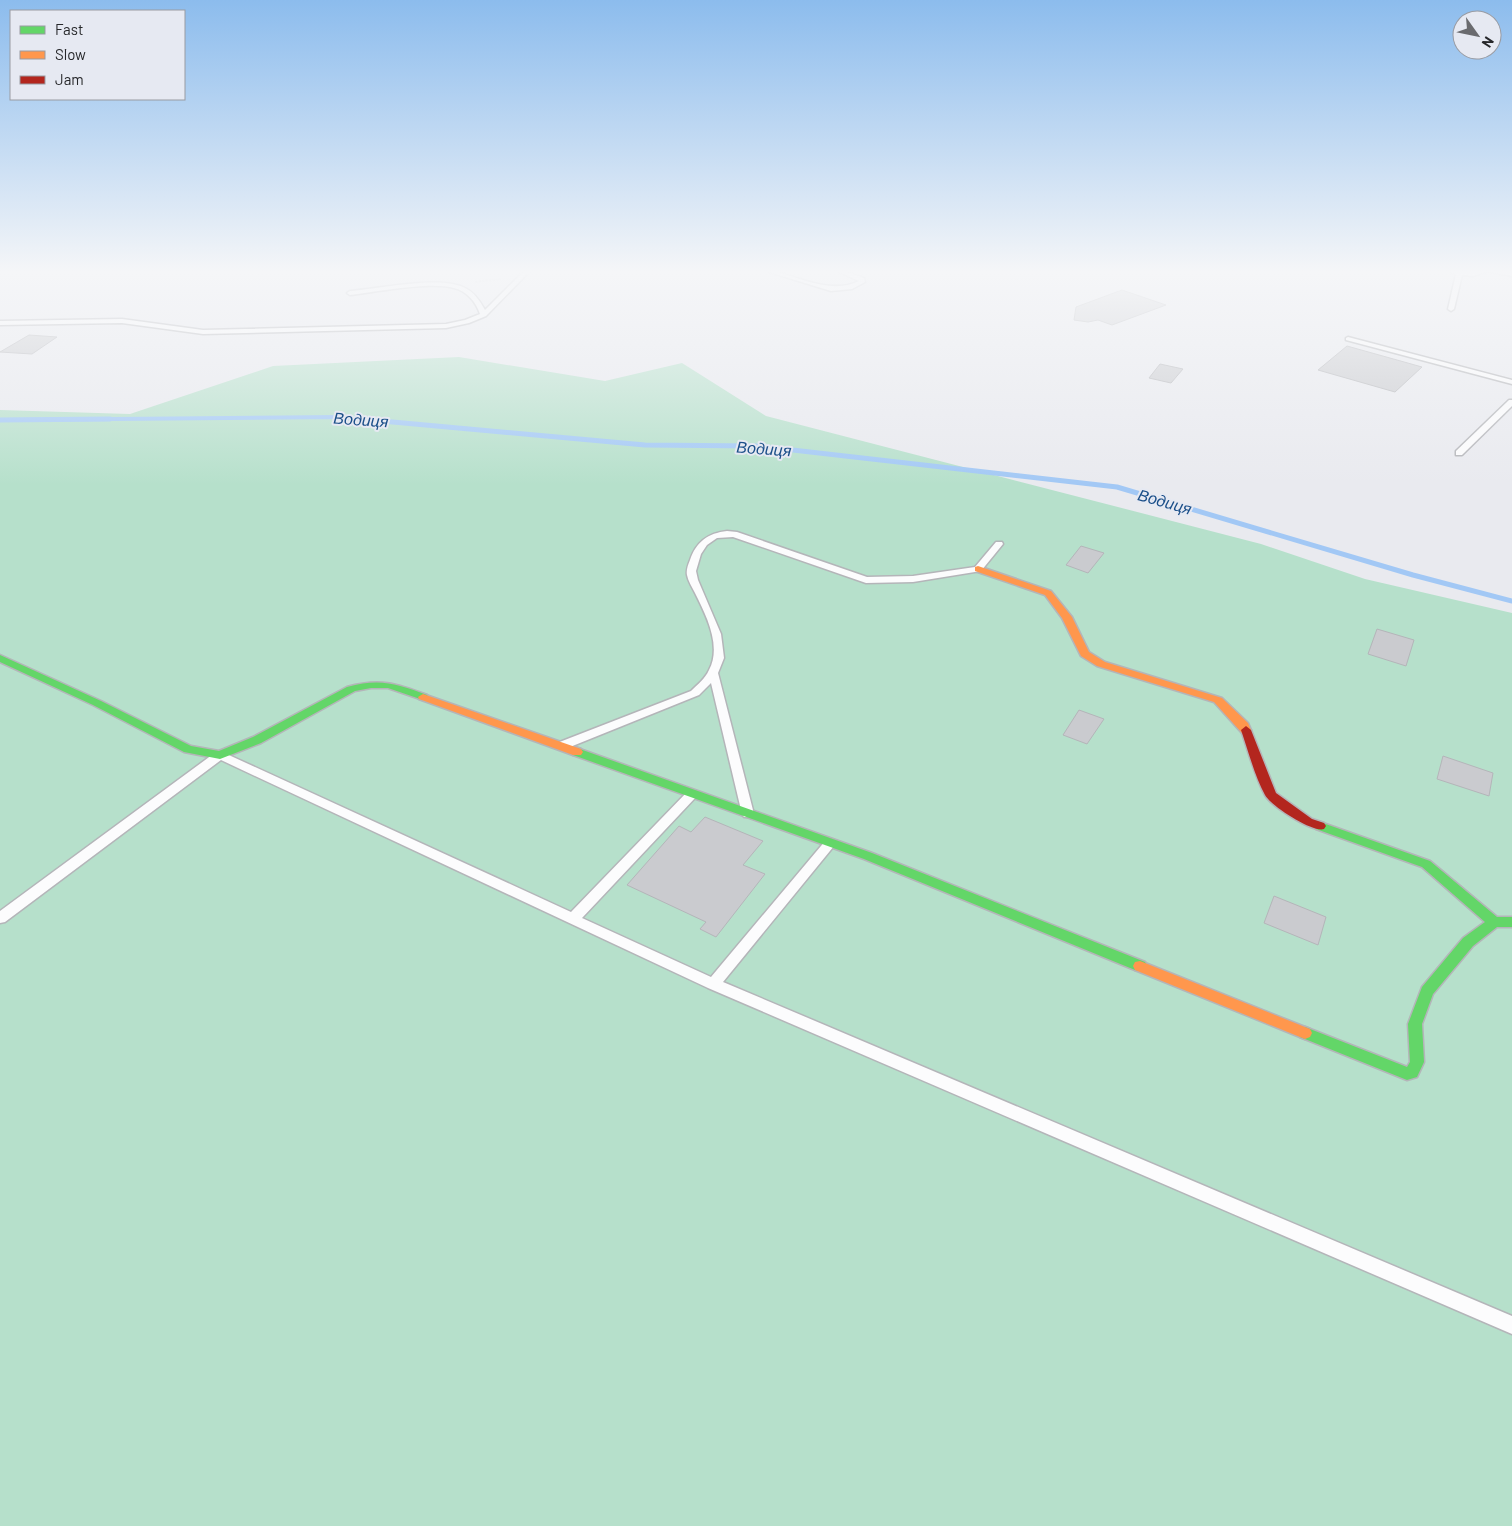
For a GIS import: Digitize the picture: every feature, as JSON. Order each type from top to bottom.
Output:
[{"type":"street","points":[[978,569],[1048,593],[1067,617],[1085,654],[1101,664],[1218,700],[1244,726],[1271,795],[1308,822],[1426,864],[1494,922]]},
{"type":"street","points":[[0,658],[97,703],[188,749],[220,755],[257,740],[351,688],[385,683],[559,747],[868,856],[1407,1074],[1412,1072],[1417,1062],[1415,1024],[1427,991],[1468,942],[1494,922],[1512,922]]},
{"type":"lane","points":[[1364,343],[1512,382]]},
{"type":"lane","points":[[1459,453],[1512,402]]},
{"type":"lane","points":[[559,747],[695,693],[707,684],[719,662],[719,644],[691,572],[696,553],[703,541],[716,534],[734,534],[866,580],[913,579],[978,569],[999,544]]},
{"type":"lane","points":[[714,674],[748,814]]},
{"type":"lane","points":[[0,918],[220,755],[713,984],[1512,1325]]},
{"type":"lane","points":[[572,920],[692,794]]},
{"type":"lane","points":[[713,984],[830,842]]},
{"type":"green space","points":[[459,357],[605,381],[682,363],[766,416],[1261,544],[1365,579],[1512,613],[1512,1526],[0,1526],[0,410],[130,414],[273,366]]},
{"type":"building","points":[[15,343],[48,343],[32,354],[0,352]]},
{"type":"building","points":[[1347,346],[1422,367],[1395,392],[1318,370]]},
{"type":"building","points":[[1160,364],[1183,369],[1171,383],[1149,378]]},
{"type":"building","points":[[1081,546],[1104,553],[1088,573],[1066,565]]},
{"type":"building","points":[[1377,629],[1414,640],[1406,666],[1368,654]]},
{"type":"building","points":[[1079,710],[1104,719],[1087,744],[1063,735]]},
{"type":"building","points":[[1443,756],[1493,773],[1489,796],[1437,779]]},
{"type":"building","points":[[705,817],[763,841],[743,865],[765,874],[716,937],[700,929],[706,922],[627,885],[679,826],[691,832]]},
{"type":"building","points":[[1274,896],[1326,917],[1318,945],[1264,923]]},
{"type":"waterway","name":"Водиця","points":[[110,419],[0,420],[338,417],[374,420]]},
{"type":"waterway","name":"Водиця","points":[[360,419],[645,445],[758,446],[1117,487],[1413,575],[1512,601]]},
{"type":"traffic: fast","points":[[0,658],[97,703],[188,749],[220,755],[257,740],[351,689],[371,684],[380,684],[396,687],[423,697]]},
{"type":"traffic: fast","points":[[577,752],[868,856],[1140,966]]},
{"type":"traffic: fast","points":[[1320,826],[1426,864],[1494,922]]},
{"type":"traffic: fast","points":[[1305,1033],[1407,1074],[1412,1072],[1417,1062],[1415,1024],[1427,991],[1468,942],[1494,922],[1512,922]]},
{"type":"traffic: slow","points":[[978,569],[1048,593],[1067,617],[1085,654],[1101,664],[1218,700],[1246,730]]},
{"type":"traffic: slow","points":[[423,697],[577,752]]},
{"type":"traffic: slow","points":[[1140,966],[1305,1033]]},
{"type":"traffic: jam","points":[[1246,730],[1271,795],[1308,822],[1320,826]]}]
